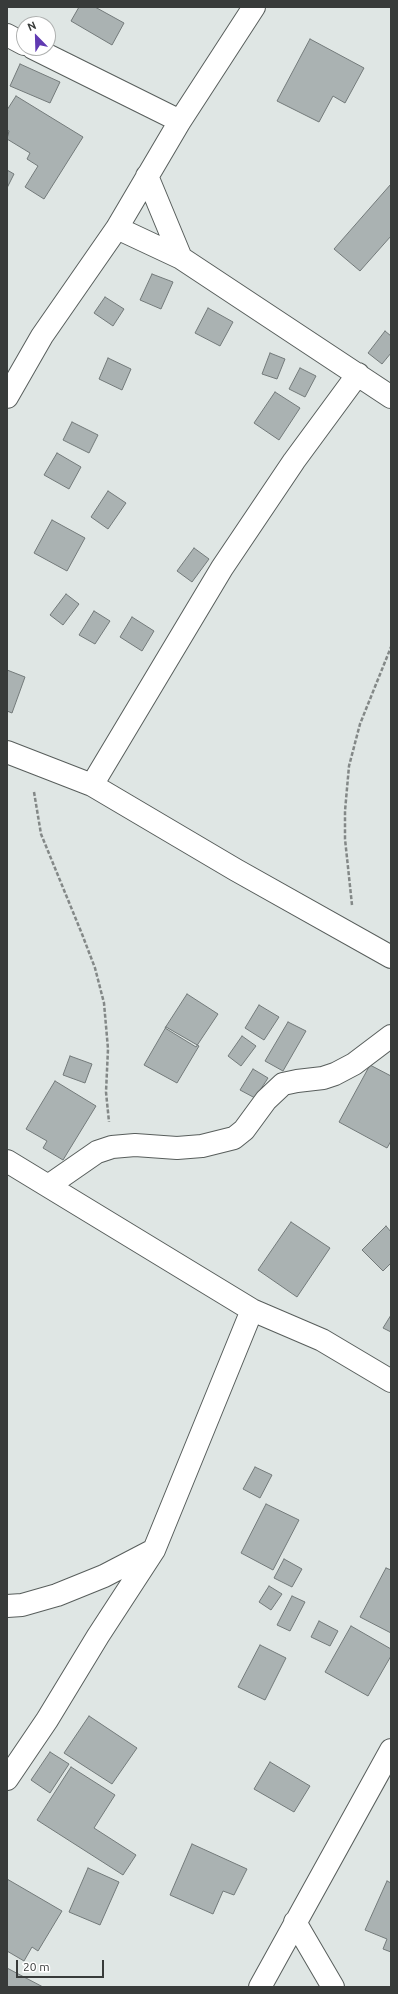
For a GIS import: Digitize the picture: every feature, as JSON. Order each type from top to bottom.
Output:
[{"type":"street","points":[[9,389],[42,336],[116,228],[180,121],[254,7]]},
{"type":"street","points":[[7,35],[16,40]]},
{"type":"street","points":[[49,56],[180,121]]},
{"type":"street","points":[[147,176],[181,258]]},
{"type":"street","points":[[116,228],[181,258],[391,397]]},
{"type":"street","points":[[92,785],[222,568],[294,461],[358,374]]},
{"type":"street","points":[[7,752],[92,785],[236,870],[391,957]]},
{"type":"street","points":[[48,1186],[97,1152],[112,1147],[135,1145],[177,1148],[202,1146],[234,1138],[244,1130],[266,1100],[283,1084],[323,1078],[335,1074],[354,1064],[391,1036]]},
{"type":"street","points":[[8,1162],[252,1310],[322,1340],[391,1381]]},
{"type":"street","points":[[7,1779],[47,1720],[98,1636],[154,1550],[252,1310]]},
{"type":"street","points":[[7,1606],[22,1605],[57,1595],[104,1576],[154,1550]]},
{"type":"street","points":[[260,1987],[391,1750]]},
{"type":"street","points":[[295,1922],[333,1987]]},
{"type":"path","points":[[356,937],[345,839],[345,811],[349,766],[360,724],[391,647]]},
{"type":"path","points":[[28,760],[41,834],[95,968],[104,1003],[108,1049],[107,1098],[112,1147]]},
{"type":"building","points":[[79,7],[95,7],[124,23],[112,45],[71,21]]},
{"type":"building","points":[[310,39],[364,68],[345,103],[333,96],[319,122],[277,101]]},
{"type":"building","points":[[20,64],[60,82],[50,103],[10,86]]},
{"type":"building","points":[[16,96],[83,137],[44,199],[25,187],[38,166],[27,159],[30,153],[7,139],[9,131],[7,130],[7,110]]},
{"type":"building","points":[[7,170],[14,174],[7,188]]},
{"type":"building","points":[[391,184],[391,236],[360,271],[334,249]]},
{"type":"building","points":[[152,274],[173,282],[161,309],[140,300]]},
{"type":"building","points":[[105,297],[124,309],[113,326],[94,313]]},
{"type":"building","points":[[208,308],[233,322],[220,346],[195,333]]},
{"type":"building","points":[[385,331],[391,336],[391,353],[382,364],[368,353]]},
{"type":"building","points":[[270,353],[285,359],[277,379],[262,374]]},
{"type":"building","points":[[108,358],[131,369],[122,390],[99,379]]},
{"type":"building","points":[[300,368],[316,376],[305,397],[289,389]]},
{"type":"building","points":[[275,392],[300,408],[279,440],[254,423]]},
{"type":"building","points":[[72,422],[98,435],[89,453],[63,440]]},
{"type":"building","points":[[57,453],[81,467],[69,489],[44,475]]},
{"type":"building","points":[[108,491],[126,503],[108,529],[91,517]]},
{"type":"building","points":[[52,520],[85,538],[67,571],[34,553]]},
{"type":"building","points":[[194,548],[209,559],[192,582],[177,571]]},
{"type":"building","points":[[66,594],[79,604],[63,625],[50,615]]},
{"type":"building","points":[[94,611],[110,621],[95,644],[79,635]]},
{"type":"building","points":[[132,617],[154,631],[142,651],[120,637]]},
{"type":"building","points":[[7,670],[25,677],[12,713],[7,711]]},
{"type":"building","points":[[187,994],[218,1014],[196,1047],[165,1028]]},
{"type":"building","points":[[259,1005],[279,1017],[264,1040],[245,1028]]},
{"type":"building","points":[[288,1022],[306,1031],[283,1071],[265,1061]]},
{"type":"building","points":[[166,1027],[199,1046],[177,1083],[144,1065]]},
{"type":"building","points":[[242,1036],[256,1046],[241,1066],[228,1056]]},
{"type":"building","points":[[70,1056],[92,1064],[85,1083],[63,1075]]},
{"type":"building","points":[[370,1065],[391,1076],[391,1141],[387,1148],[339,1122]]},
{"type":"building","points":[[253,1069],[268,1078],[255,1098],[240,1090]]},
{"type":"building","points":[[55,1081],[96,1106],[63,1160],[43,1148],[47,1141],[26,1129]]},
{"type":"building","points":[[291,1222],[330,1248],[297,1297],[258,1270]]},
{"type":"building","points":[[386,1226],[391,1232],[391,1263],[383,1271],[362,1250]]},
{"type":"building","points":[[391,1315],[391,1332],[383,1328]]},
{"type":"building","points":[[255,1467],[272,1475],[260,1498],[243,1489]]},
{"type":"building","points":[[266,1504],[299,1520],[273,1570],[241,1553]]},
{"type":"building","points":[[284,1559],[302,1569],[292,1587],[274,1578]]},
{"type":"building","points":[[386,1568],[391,1570],[391,1633],[360,1617]]},
{"type":"building","points":[[269,1586],[282,1594],[271,1610],[259,1602]]},
{"type":"building","points":[[292,1596],[305,1602],[290,1631],[277,1625]]},
{"type":"building","points":[[319,1621],[338,1631],[330,1646],[311,1637]]},
{"type":"building","points":[[351,1626],[391,1649],[391,1656],[368,1696],[325,1672]]},
{"type":"building","points":[[260,1645],[286,1658],[265,1700],[238,1687]]},
{"type":"building","points":[[89,1716],[137,1748],[112,1784],[64,1753]]},
{"type":"building","points":[[50,1752],[69,1764],[50,1793],[31,1780]]},
{"type":"building","points":[[270,1762],[310,1786],[294,1812],[254,1789]]},
{"type":"building","points":[[71,1767],[115,1795],[94,1828],[136,1855],[123,1875],[37,1820]]},
{"type":"building","points":[[192,1844],[247,1869],[234,1895],[223,1891],[213,1914],[170,1895]]},
{"type":"building","points":[[88,1868],[119,1882],[100,1925],[69,1912]]},
{"type":"building","points":[[7,1879],[62,1911],[38,1951],[32,1947],[24,1961],[7,1951]]},
{"type":"building","points":[[387,1881],[391,1883],[391,1952],[383,1949],[387,1939],[365,1930]]},
{"type":"building","points":[[7,1968],[43,1987],[7,1987]]}]
